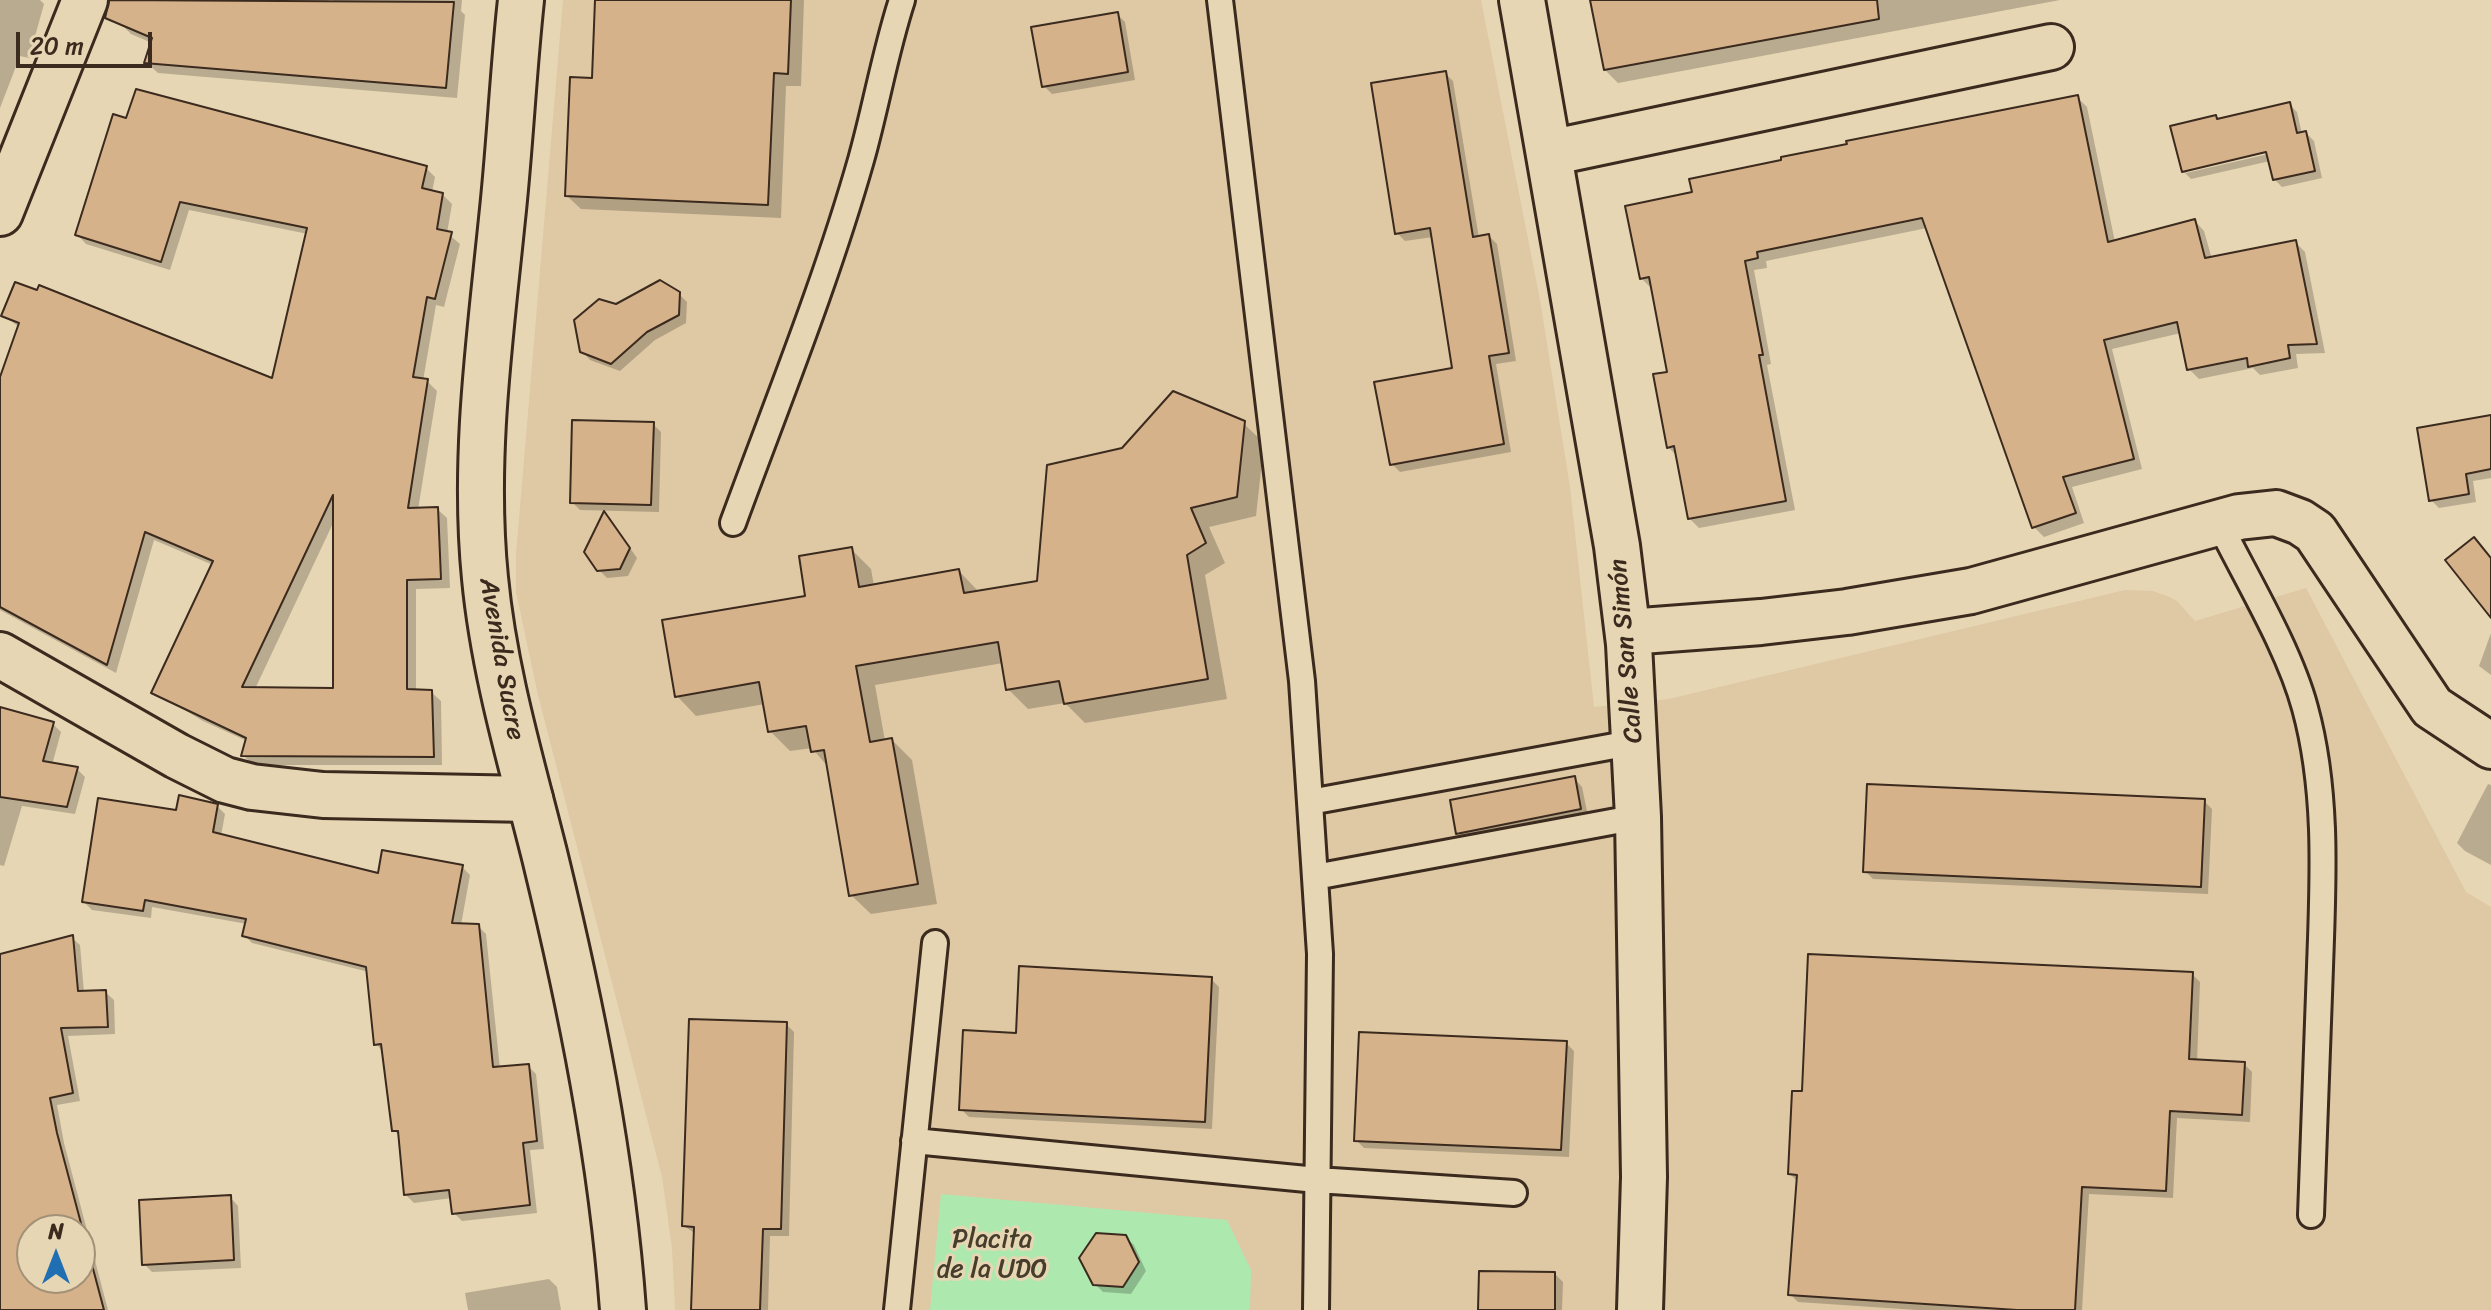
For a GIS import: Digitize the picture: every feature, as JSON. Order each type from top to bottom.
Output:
[{"type":"street","points":[[0,213],[85,0]]},
{"type":"street","name":"Avenida Sucre","points":[[521,0],[482,406],[480,503],[485,577],[503,694],[546,861],[603,1140],[623,1310]]},
{"type":"street","name":"Calle San Simón","points":[[1522,0],[1615,531],[1628,632],[1638,817],[1644,1177],[1640,1310]]},
{"type":"street","points":[[1549,153],[2051,47]]},
{"type":"street","points":[[1628,632],[1818,616],[1971,591],[2218,521],[2276,513],[2300,522],[2315,532],[2432,707],[2491,746]]},
{"type":"street","points":[[0,655],[225,780],[252,787],[323,795],[530,799]]},
{"type":"lane","points":[[733,523],[861,161],[902,0]]},
{"type":"lane","points":[[1220,0],[1302,681],[1320,954],[1316,1310]]},
{"type":"lane","points":[[2218,521],[2288,661],[2305,707],[2316,767],[2323,876],[2311,1215]]},
{"type":"lane","points":[[1310,802],[1636,742]]},
{"type":"lane","points":[[1315,877],[1638,817]]},
{"type":"lane","points":[[897,1310],[935,943]]},
{"type":"lane","points":[[914,1141],[1317,1180],[1514,1193]]},
{"type":"shaded area","points":[[563,0],[1481,0],[1540,300],[1570,487],[1594,707],[1669,699],[2125,590],[2153,591],[2167,596],[2177,601],[2195,621],[2306,588],[2466,892],[2491,907],[2491,1310],[675,1310],[672,1248],[662,1177],[538,695],[516,592],[516,554]]},
{"type":"green space","name":"Placita de la UDO","points":[[941,1194],[1227,1220],[1251,1270],[1250,1310],[930,1310]]},
{"type":"building","points":[[109,0],[454,2],[446,88],[144,63],[152,38],[105,18]]},
{"type":"building","points":[[595,0],[791,0],[788,74],[774,73],[768,205],[565,196],[570,77],[592,78]]},
{"type":"building","points":[[1590,0],[1877,0],[1879,19],[1604,70]]},
{"type":"building","points":[[1118,12],[1128,72],[1042,87],[1031,27]]},
{"type":"building","points":[[1446,71],[1473,237],[1489,234],[1509,353],[1489,356],[1504,444],[1390,465],[1374,382],[1452,368],[1430,228],[1395,234],[1371,83]]},
{"type":"building","points":[[136,89],[427,166],[422,188],[443,193],[437,229],[452,232],[435,299],[427,297],[413,377],[428,379],[408,508],[438,507],[441,579],[407,580],[407,689],[432,690],[434,757],[241,756],[246,738],[151,693],[213,561],[145,532],[107,665],[0,607],[0,377],[19,323],[1,316],[15,282],[37,290],[39,285],[272,378],[307,228],[180,202],[161,262],[75,235],[113,114],[126,118]],"holes":[[[333,495],[333,688],[242,687]]]},
{"type":"building","points":[[2078,95],[2108,242],[2195,219],[2205,258],[2296,240],[2317,344],[2288,345],[2290,358],[2248,367],[2247,358],[2187,370],[2177,322],[2104,340],[2134,459],[2063,477],[2076,513],[2032,528],[1922,218],[1757,252],[1758,258],[1745,261],[1786,501],[1688,519],[1674,446],[1667,448],[1653,374],[1667,372],[1649,277],[1640,279],[1625,206],[1692,192],[1689,179],[1781,160],[1781,157],[1847,144],[1846,141]]},
{"type":"building","points":[[2290,102],[2297,133],[2306,131],[2315,171],[2273,180],[2266,152],[2182,172],[2170,126]]},
{"type":"building","points":[[660,280],[680,292],[679,315],[647,332],[611,364],[580,352],[574,320],[599,299],[616,304]]},
{"type":"building","points":[[1173,391],[1245,421],[1237,497],[1191,508],[1206,543],[1187,555],[1208,679],[1064,704],[1059,681],[1006,690],[998,642],[856,666],[870,742],[892,738],[918,884],[849,896],[824,750],[811,752],[806,726],[768,732],[759,682],[675,697],[662,620],[805,596],[799,556],[852,547],[859,587],[959,569],[964,593],[1037,581],[1047,465],[1122,448]]},
{"type":"building","points":[[2491,415],[2491,469],[2466,474],[2469,494],[2429,501],[2417,428]]},
{"type":"building","points":[[572,420],[654,422],[651,505],[570,503]]},
{"type":"building","points":[[604,511],[630,548],[620,569],[597,571],[584,552]]},
{"type":"building","points":[[2474,537],[2491,558],[2491,618],[2445,560]]},
{"type":"building","points":[[0,707],[54,722],[43,761],[78,767],[67,807],[0,797]]},
{"type":"building","points":[[1575,776],[1581,809],[1456,834],[1450,800]]},
{"type":"building","points":[[1867,784],[2205,799],[2201,887],[1863,872]]},
{"type":"building","points":[[179,795],[218,804],[213,832],[378,873],[382,850],[463,865],[452,923],[479,924],[493,1067],[529,1064],[537,1141],[523,1143],[530,1205],[452,1214],[449,1190],[404,1195],[398,1131],[392,1131],[381,1044],[374,1045],[366,967],[242,936],[246,919],[145,900],[143,911],[82,902],[98,798],[176,810]]},
{"type":"building","points":[[73,935],[78,991],[106,990],[108,1027],[61,1028],[73,1093],[50,1098],[79,1214],[16,1214],[16,1294],[96,1294],[96,1280],[104,1310],[0,1310],[0,954]]},
{"type":"building","points":[[1808,954],[2193,972],[2189,1059],[2245,1062],[2242,1115],[2170,1111],[2166,1191],[2082,1187],[2075,1310],[2017,1310],[1788,1295],[1797,1175],[1788,1174],[1792,1091],[1802,1091]]},
{"type":"building","points":[[1019,966],[1212,977],[1205,1122],[959,1110],[963,1030],[1016,1033]]},
{"type":"building","points":[[689,1019],[787,1022],[781,1229],[763,1229],[760,1310],[691,1310],[694,1227],[682,1226]]},
{"type":"building","points":[[1359,1032],[1567,1041],[1561,1150],[1354,1141]]},
{"type":"building","points":[[231,1195],[234,1260],[142,1265],[139,1200]]},
{"type":"building","points":[[1096,1233],[1126,1235],[1139,1262],[1123,1287],[1093,1285],[1079,1258]]},
{"type":"building","points":[[1479,1271],[1555,1272],[1555,1310],[1478,1310]]}]
